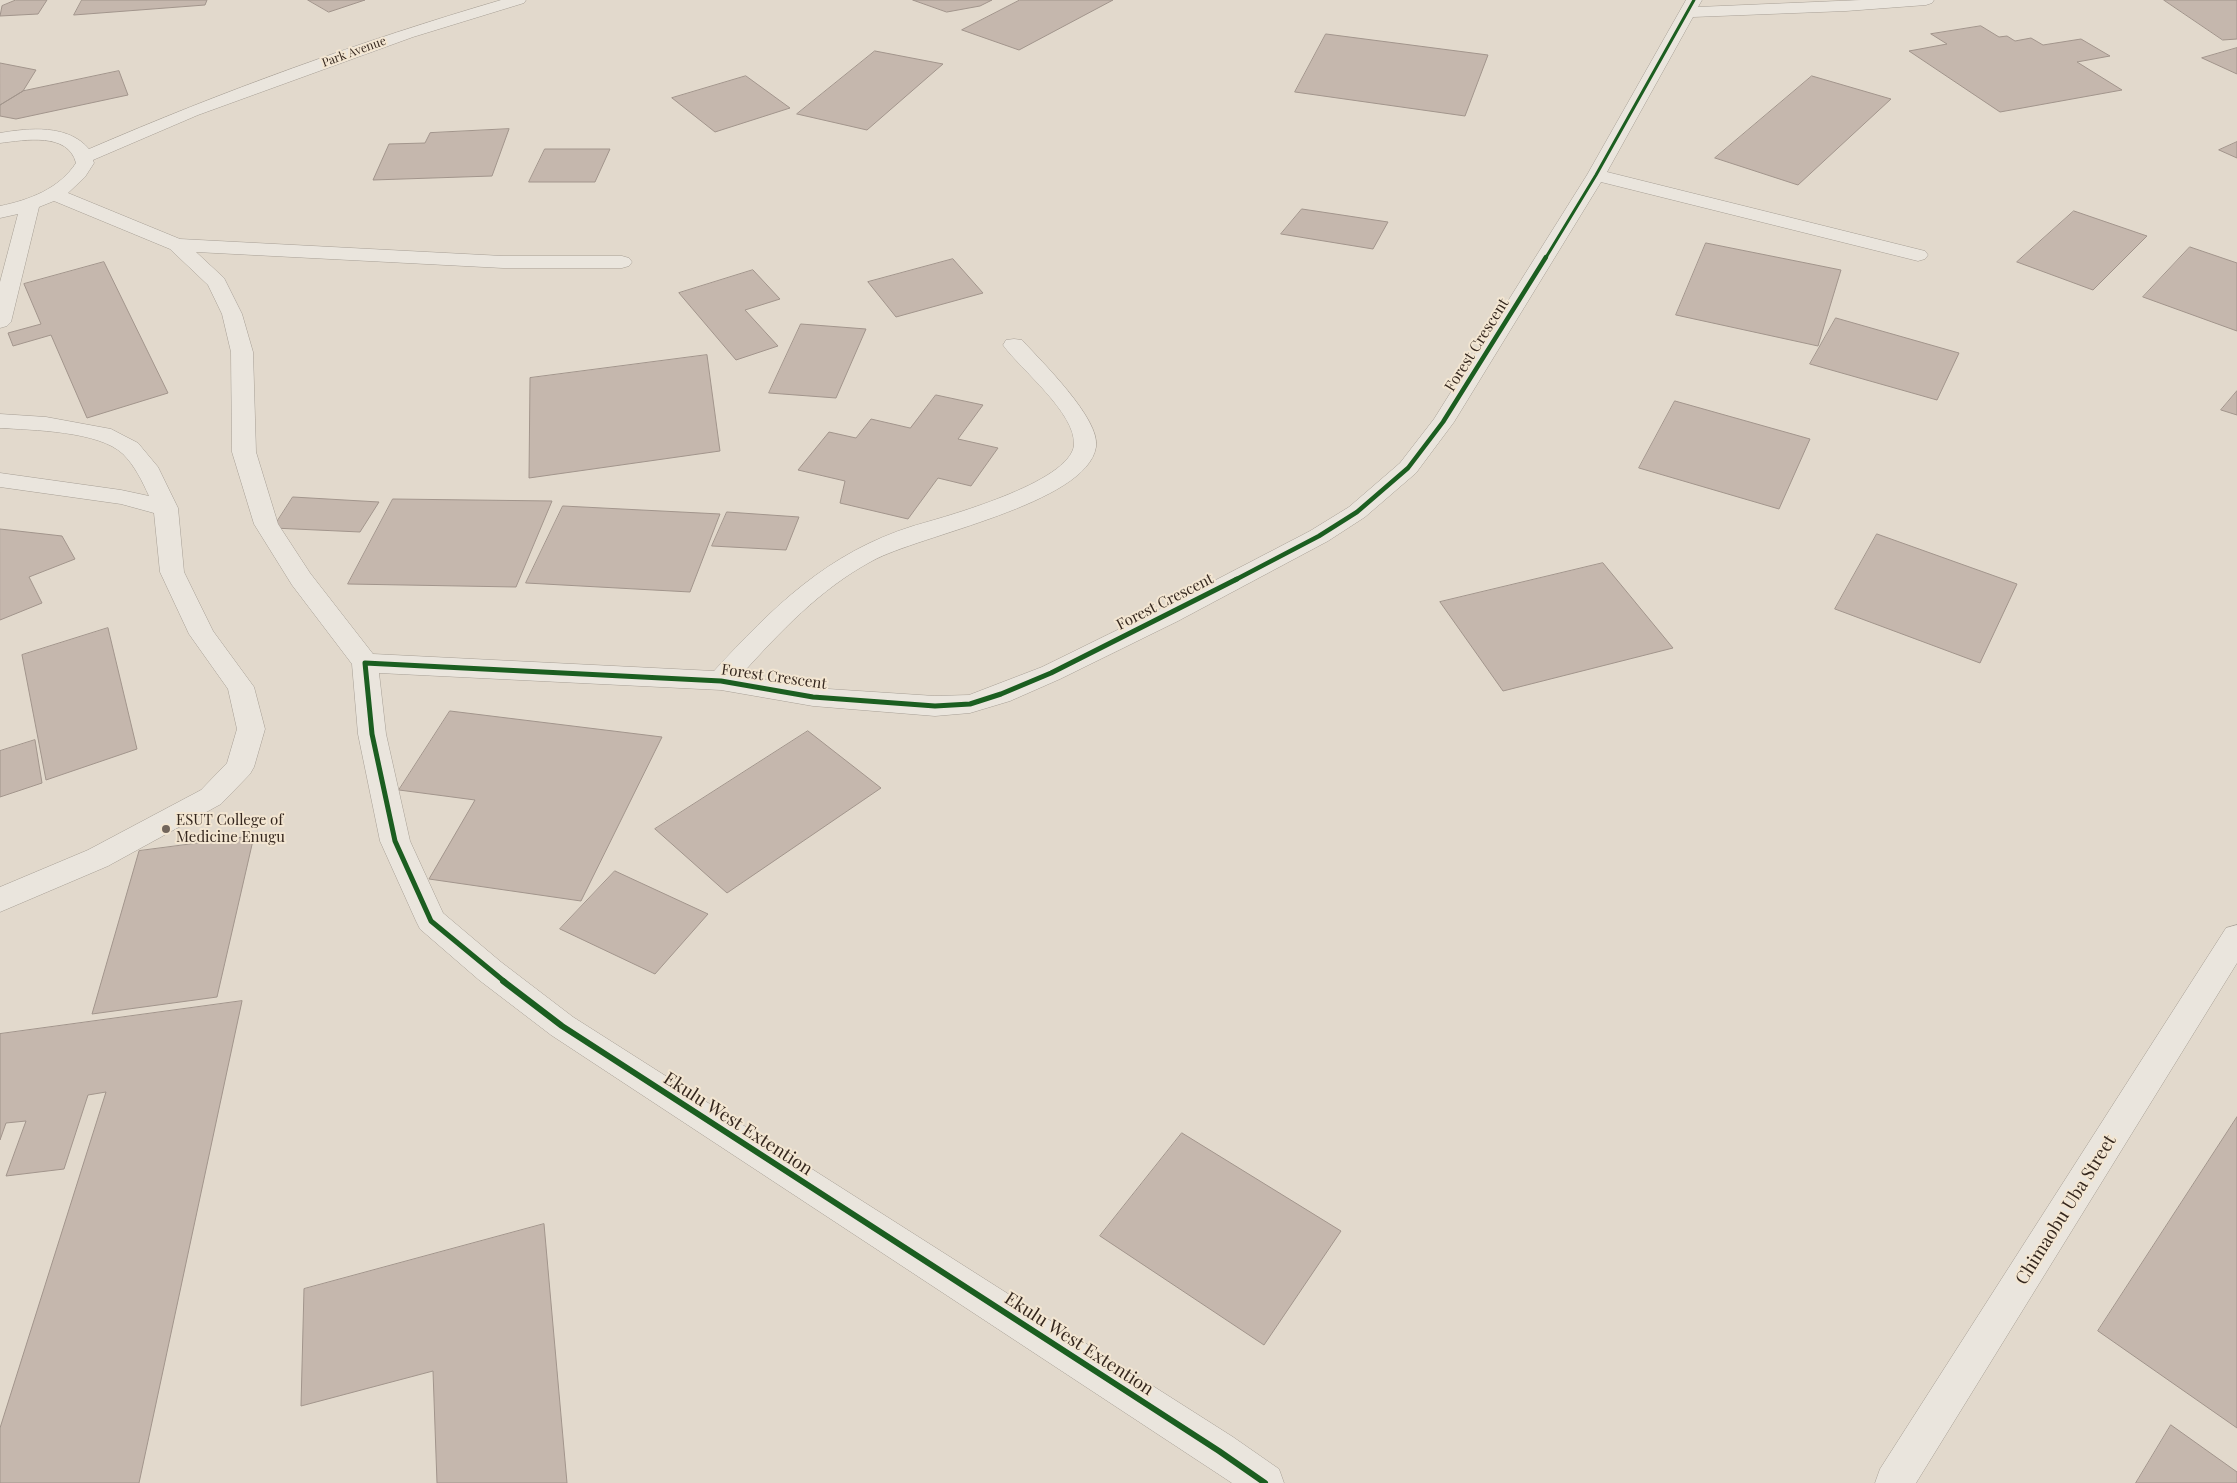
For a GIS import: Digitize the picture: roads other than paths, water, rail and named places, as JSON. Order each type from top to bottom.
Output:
[{"type":"street","name":"Park Avenue","points":[[192,111],[407,33],[518,0]]},
{"type":"street","points":[[1691,6],[1926,0]]},
{"type":"street","name":"Forest Crescent","points":[[365,663],[721,681],[813,697],[936,706],[970,704],[1051,674],[1319,536],[1357,512],[1408,468],[1443,422],[1596,175],[1691,6]]},
{"type":"street","points":[[67,140],[192,111]]},
{"type":"street","points":[[85,157],[192,111]]},
{"type":"street","points":[[0,138],[34,135],[67,140],[80,147],[85,157],[85,163],[77,177],[53,194],[30,204],[0,212]]},
{"type":"street","points":[[1596,175],[1918,255]]},
{"type":"street","points":[[53,194],[177,245],[503,262],[622,262]]},
{"type":"street","points":[[0,322],[30,204]]},
{"type":"street","points":[[177,245],[217,282],[232,314],[242,352],[244,452],[266,524],[301,579],[365,663]]},
{"type":"street","points":[[721,681],[768,629],[823,579],[862,555],[890,542],[998,508],[1049,486],[1077,461],[1086,446],[1085,433],[1063,398],[1014,344]]},
{"type":"street","points":[[0,421],[46,424],[103,434],[130,448],[150,472],[166,508],[172,572],[202,634],[240,687],[251,729],[240,767],[211,797],[98,858],[0,900]]},
{"type":"street","points":[[0,480],[120,497],[166,508]]},
{"type":"street","name":"Ekulu West Extention","points":[[365,663],[372,734],[396,841],[432,921],[490,971],[562,1026],[1265,1483]]},
{"type":"street","name":"Chimaobu Uba Street","points":[[1894,1483],[2237,937]]},
{"type":"place","name":"ESUT College of Medicine Enugu","points":[[166,829]]}]
